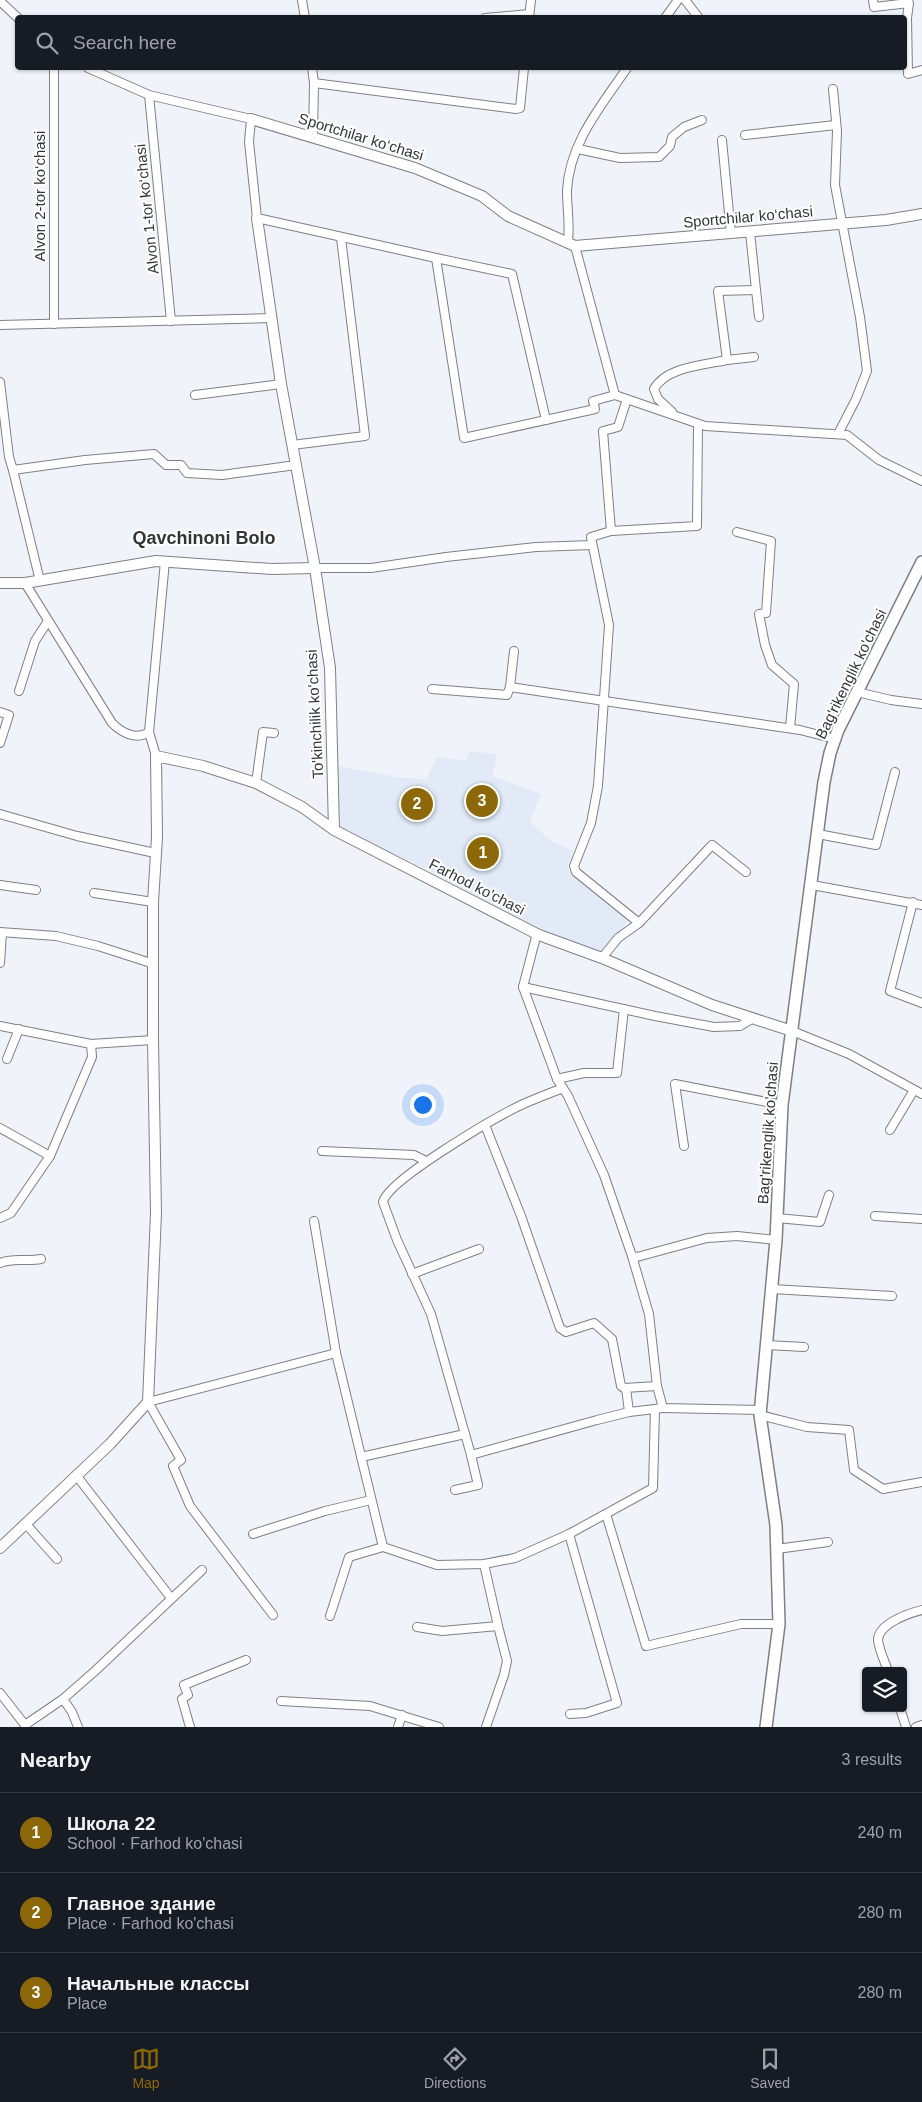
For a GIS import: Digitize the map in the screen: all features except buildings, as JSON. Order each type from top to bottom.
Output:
[{"type":"main road","name":"Bag'rikenglik ko'chasi","points":[[766,1727],[779,1624],[776,1525],[760,1413],[776,1240],[782,1104],[827,765],[835,739],[922,562]]},
{"type":"street","points":[[302,0],[304,15]]},
{"type":"street","points":[[529,15],[531,0]]},
{"type":"street","points":[[667,15],[678,0]]},
{"type":"street","points":[[685,0],[697,15]]},
{"type":"street","points":[[873,0],[874,8],[909,3],[907,15]]},
{"type":"street","points":[[0,1],[15,15]]},
{"type":"street","points":[[907,46],[908,74],[922,70]]},
{"type":"street","name":"Alvon 2-tor ko‘chasi","points":[[54,70],[54,324]]},
{"type":"street","points":[[93,70],[149,95],[251,119],[249,142],[257,218],[512,274],[546,420]]},
{"type":"street","points":[[312,70],[314,83],[313,138]]},
{"type":"street","points":[[314,83],[516,109],[520,108],[524,70]]},
{"type":"street","points":[[615,395],[571,243],[567,191],[578,149],[586,129],[626,70]]},
{"type":"street","points":[[833,89],[836,125],[835,185],[860,317],[867,371],[856,400],[838,434]]},
{"type":"street","name":"Alvon 1-tor ko‘chasi","points":[[149,95],[172,321]]},
{"type":"street","name":"Sportchilar ko‘chasi","points":[[251,119],[424,172],[482,196],[508,216],[571,243],[731,234],[842,224],[922,214]]},
{"type":"street","points":[[578,149],[620,158],[660,157],[670,146],[672,137],[684,127],[702,120]]},
{"type":"street","points":[[744,135],[836,125]]},
{"type":"street","points":[[722,140],[731,234]]},
{"type":"street","name":"To'kinchilik ko'chasi","points":[[257,218],[281,384],[316,568],[330,668],[334,830]]},
{"type":"street","points":[[750,232],[759,318]]},
{"type":"street","points":[[292,445],[365,436],[342,238]]},
{"type":"street","points":[[436,258],[464,438],[595,409],[593,401],[615,395],[705,426],[847,435],[879,460],[922,481]]},
{"type":"street","points":[[727,360],[718,291],[756,290]]},
{"type":"street","points":[[0,325],[272,318]]},
{"type":"street","points":[[675,415],[658,399],[654,390],[658,383],[668,376],[690,368],[727,360],[754,357]]},
{"type":"street","points":[[0,382],[3,435],[40,581]]},
{"type":"street","points":[[195,395],[281,384]]},
{"type":"street","points":[[612,531],[603,432],[618,427],[627,399]]},
{"type":"street","points":[[639,923],[576,872],[574,866],[591,822],[596,795],[609,625],[591,537],[612,531],[697,526],[698,424]]},
{"type":"street","points":[[13,470],[85,460],[154,454],[166,465],[181,465],[187,473],[222,475],[296,465]]},
{"type":"street","points":[[737,532],[771,541],[766,614],[759,614],[772,665],[794,684],[790,728]]},
{"type":"street","points":[[0,583],[25,583],[165,562],[272,568],[371,568],[446,556],[536,547],[592,545]]},
{"type":"street","points":[[165,562],[149,732],[156,756],[157,837],[153,902],[156,1213],[148,1402],[181,1460],[173,1466],[190,1506],[273,1615]]},
{"type":"street","points":[[25,583],[112,723],[131,735],[139,736],[149,732]]},
{"type":"street","points":[[19,691],[35,641],[48,621]]},
{"type":"street","points":[[432,690],[507,695],[510,687],[514,651]]},
{"type":"street","points":[[510,687],[790,728],[835,739]]},
{"type":"street","points":[[857,692],[891,700],[922,704]]},
{"type":"street","points":[[0,712],[9,715],[0,743]]},
{"type":"street","points":[[256,783],[263,732],[274,733]]},
{"type":"street","name":"Farhod ko'chasi","points":[[156,756],[203,766],[256,783],[302,808],[334,830],[537,934],[602,958],[712,1005],[792,1031]]},
{"type":"street","points":[[818,834],[876,845],[895,772]]},
{"type":"street","points":[[0,814],[77,836],[155,853]]},
{"type":"street","points":[[602,958],[618,938],[639,923],[712,845],[746,872]]},
{"type":"street","points":[[0,885],[36,890]]},
{"type":"street","points":[[812,885],[922,905]]},
{"type":"street","points":[[94,893],[153,902]]},
{"type":"street","points":[[913,902],[890,991],[922,1003]]},
{"type":"street","points":[[0,964],[1,932],[56,936],[98,946],[154,964]]},
{"type":"street","points":[[537,934],[523,987],[557,1080],[563,1088],[604,1175],[632,1256],[649,1314],[657,1386],[663,1408]]},
{"type":"street","points":[[523,987],[714,1027],[740,1026],[753,1018]]},
{"type":"street","points":[[557,1080],[584,1073],[617,1073],[624,1009]]},
{"type":"street","points":[[0,1026],[91,1044],[153,1040]]},
{"type":"street","points":[[7,1059],[19,1029]]},
{"type":"street","points":[[792,1031],[849,1054],[922,1094]]},
{"type":"street","points":[[0,1218],[10,1213],[50,1156],[92,1058],[91,1044]]},
{"type":"street","points":[[684,1146],[676,1084],[782,1104]]},
{"type":"street","points":[[455,1490],[478,1485],[471,1455],[431,1314],[390,1226],[383,1202],[392,1189],[426,1162],[518,1107],[563,1088]]},
{"type":"street","points":[[890,1130],[914,1090]]},
{"type":"street","points":[[485,1125],[560,1328],[566,1332],[594,1323],[610,1335],[621,1386],[626,1388],[657,1386]]},
{"type":"street","points":[[0,1128],[50,1156]]},
{"type":"street","points":[[322,1151],[414,1155],[426,1162]]},
{"type":"street","points":[[777,1218],[820,1222],[830,1195]]},
{"type":"street","points":[[875,1216],[922,1218]]},
{"type":"street","points":[[314,1221],[336,1353],[383,1547]]},
{"type":"street","points":[[632,1256],[637,1257],[708,1238],[738,1236],[776,1240]]},
{"type":"street","points":[[412,1274],[479,1249]]},
{"type":"street","points":[[0,1262],[10,1258],[28,1262],[41,1259]]},
{"type":"street","points":[[772,1289],[892,1296]]},
{"type":"street","points":[[767,1344],[804,1348]]},
{"type":"street","points":[[0,1548],[24,1522],[110,1444],[148,1402],[336,1353]]},
{"type":"street","points":[[626,1388],[629,1412]]},
{"type":"street","points":[[471,1455],[629,1412],[663,1408],[760,1413],[807,1427],[850,1430],[854,1470],[883,1489],[922,1482]]},
{"type":"street","points":[[330,1616],[349,1557],[383,1547],[437,1565],[484,1564],[516,1558],[569,1534],[653,1488],[655,1409]]},
{"type":"street","points":[[361,1458],[465,1434]]},
{"type":"street","points":[[76,1475],[171,1598]]},
{"type":"street","points":[[252,1534],[325,1511],[371,1500]]},
{"type":"street","points":[[606,1514],[646,1646],[742,1624],[779,1624]]},
{"type":"street","points":[[24,1522],[57,1559]]},
{"type":"street","points":[[569,1534],[617,1703],[586,1713],[570,1714]]},
{"type":"street","points":[[777,1549],[828,1542]]},
{"type":"street","points":[[484,1564],[507,1661],[486,1727]]},
{"type":"street","points":[[0,1694],[25,1725],[63,1699],[202,1570]]},
{"type":"street","points":[[887,1667],[878,1641],[883,1629],[910,1613],[922,1610]]},
{"type":"street","points":[[417,1627],[442,1631],[498,1626]]},
{"type":"street","points":[[190,1727],[182,1699],[188,1695],[184,1685],[246,1660]]},
{"type":"street","points":[[63,1699],[72,1712],[78,1727]]},
{"type":"street","points":[[281,1701],[370,1706],[402,1714],[439,1727]]},
{"type":"street","points":[[901,1712],[906,1727]]},
{"type":"street","points":[[398,1727],[402,1714]]},
{"type":"street","points":[[916,1727],[922,1725]]},
{"type":"shaded area","points":[[469,751],[497,754],[493,776],[541,794],[530,822],[550,840],[573,851],[567,869],[629,919],[602,954],[548,933],[501,911],[427,869],[337,827],[338,766],[402,778],[426,779],[437,757],[466,761]]},
{"type":"place","name":"Начальные классы","points":[[482,801]]},
{"type":"place","name":"Главное здание","points":[[417,804]]},
{"type":"place","name":"Школа 22","points":[[483,853]]},
{"type":"district","name":"Qavchinoni Bolo","points":[[204,538]]}]
